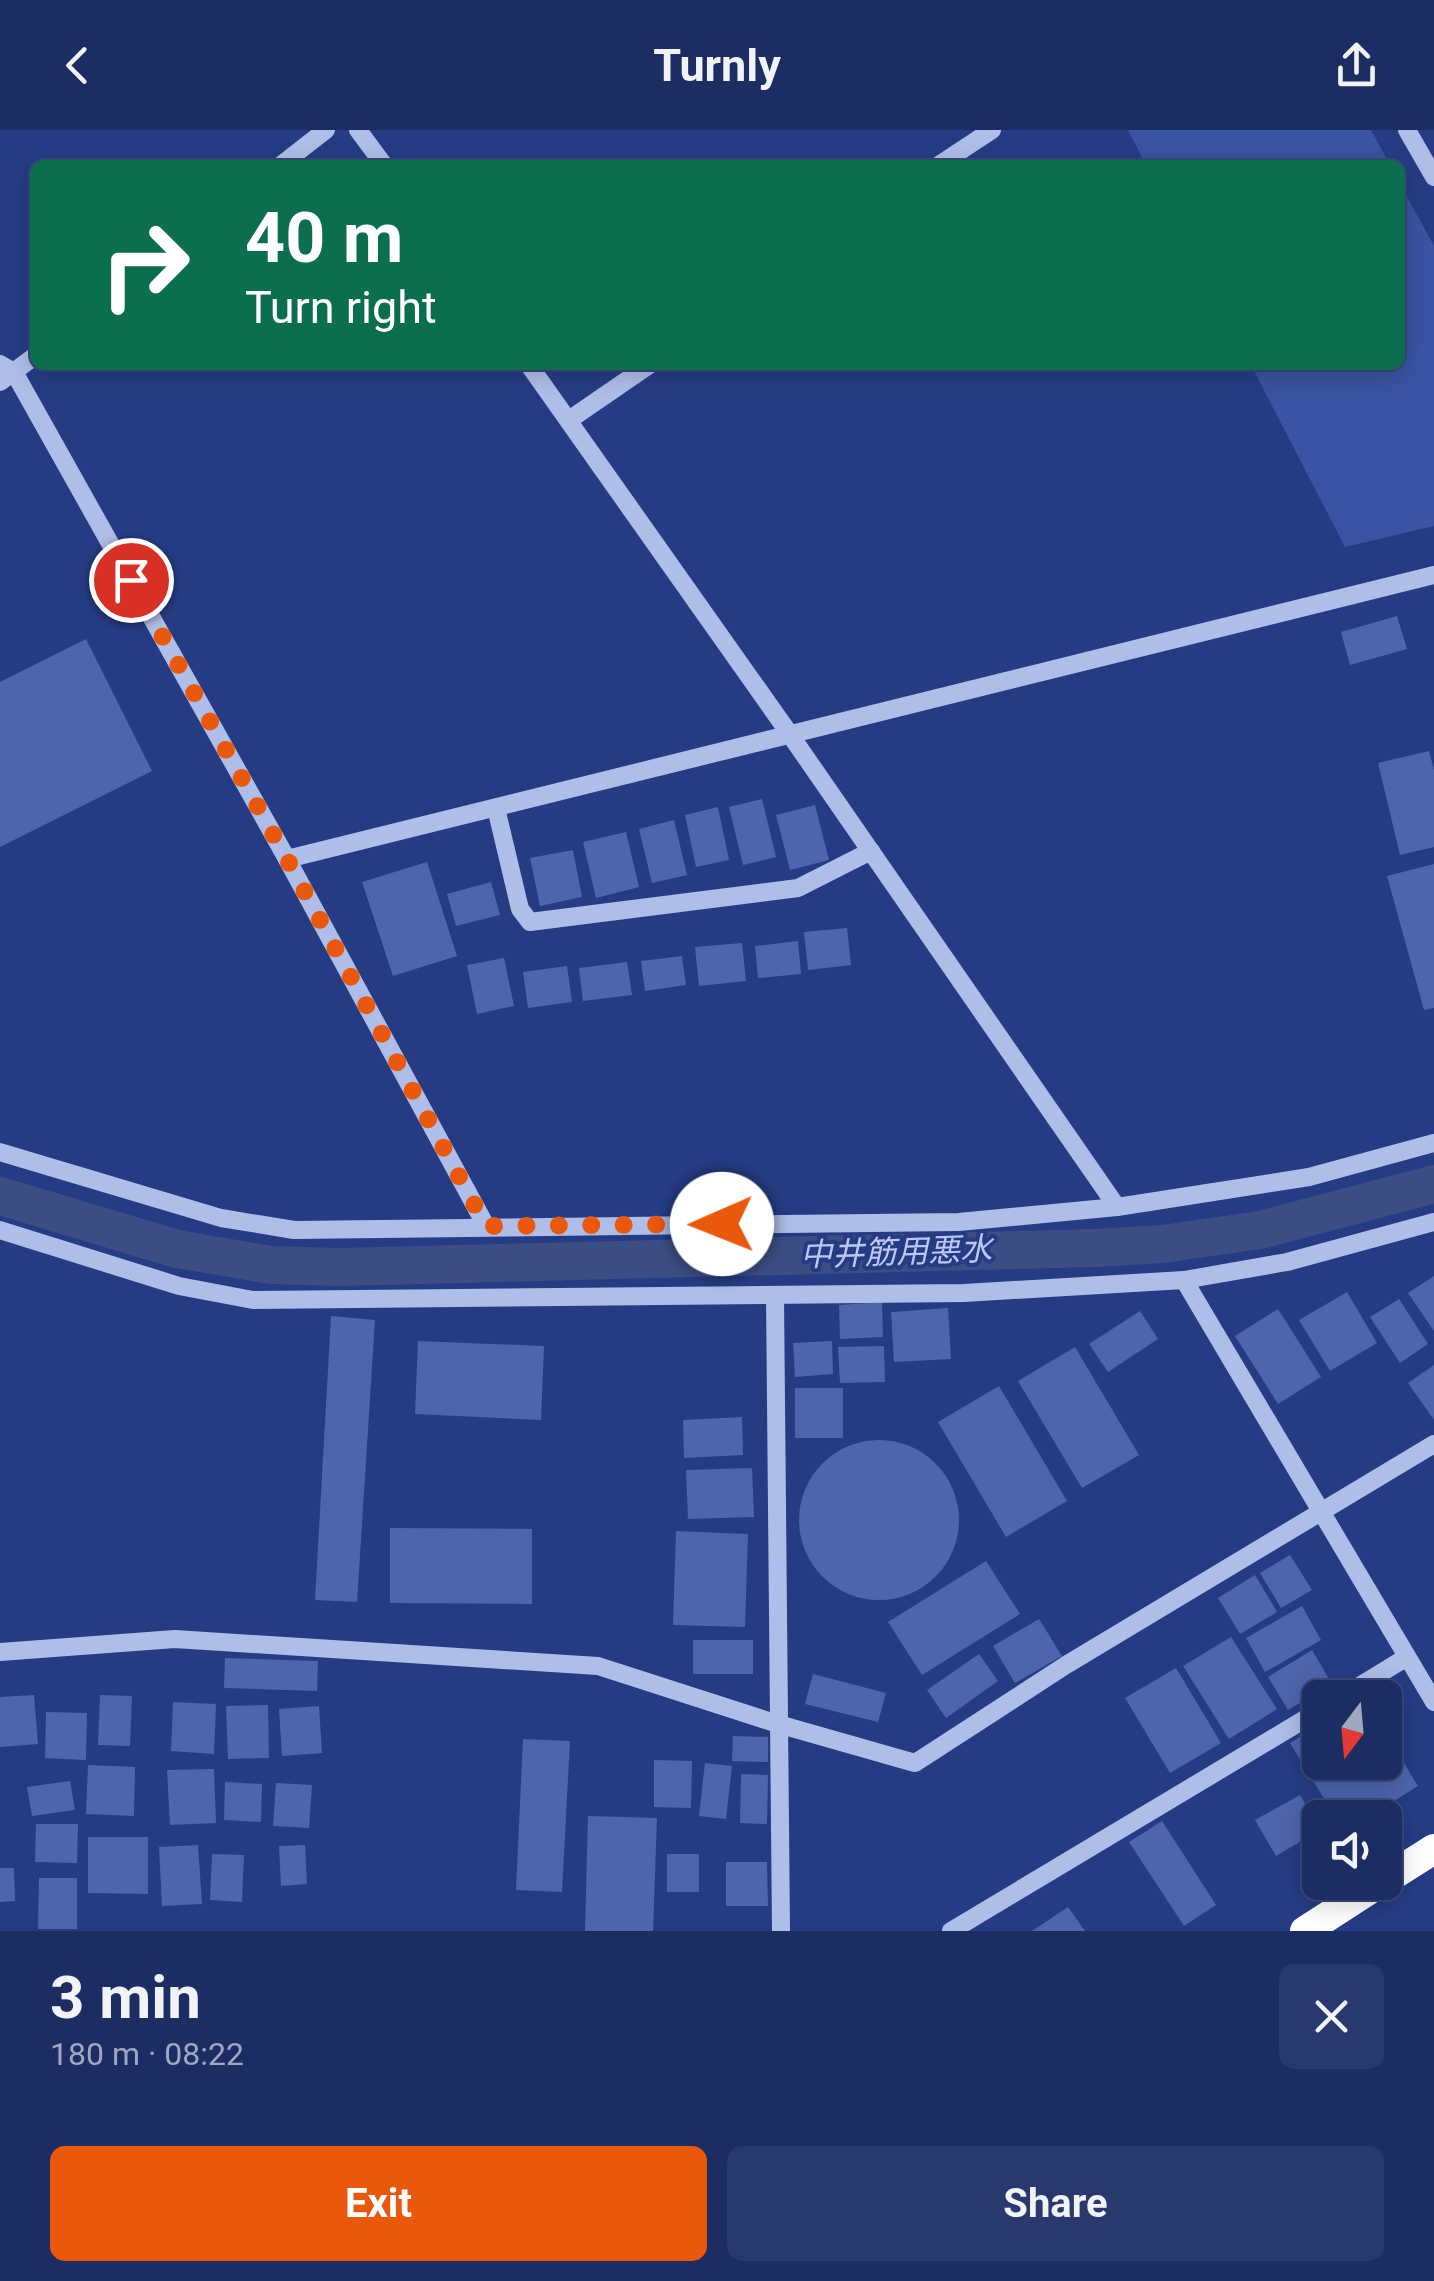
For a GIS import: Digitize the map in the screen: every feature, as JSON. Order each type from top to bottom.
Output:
[{"type":"highway","points":[[1402,1869],[1434,1849]]},
{"type":"highway","points":[[1304,1931],[1353,1900]]},
{"type":"street","points":[[287,160],[326,130]]},
{"type":"street","points":[[358,130],[380,160]]},
{"type":"street","points":[[947,160],[992,130]]},
{"type":"street","points":[[1407,130],[1434,176]]},
{"type":"street","points":[[30,359],[5,373],[287,859],[486,1226]]},
{"type":"street","points":[[534,370],[1117,1207]]},
{"type":"street","points":[[570,420],[642,370]]},
{"type":"street","points":[[287,859],[1434,575]]},
{"type":"street","points":[[496,808],[520,909],[530,922],[798,888],[871,851]]},
{"type":"street","points":[[0,1152],[220,1218],[294,1230],[960,1222],[1117,1207],[1310,1177],[1434,1142]]},
{"type":"street","points":[[0,1230],[180,1286],[253,1300],[964,1293],[1184,1280],[1287,1262],[1434,1222]]},
{"type":"street","points":[[1184,1280],[1434,1702]]},
{"type":"street","points":[[776,1296],[781,1931]]},
{"type":"street","points":[[0,1652],[175,1638],[598,1666],[778,1724],[915,1762],[1066,1664],[1434,1444]]},
{"type":"street","points":[[1369,1680],[1407,1657]]},
{"type":"street","points":[[951,1931],[1302,1721]]},
{"type":"shaded area","points":[[1128,130],[1371,130],[1387,160],[1143,160]]},
{"type":"shaded area","points":[[1405,193],[1434,246],[1434,526],[1345,547],[1254,370],[1405,370]]},
{"type":"building","points":[[1397,616],[1407,649],[1350,665],[1341,632]]},
{"type":"building","points":[[86,639],[152,771],[0,847],[0,682]]},
{"type":"building","points":[[1429,751],[1434,770],[1434,847],[1400,855],[1378,763]]},
{"type":"building","points":[[762,799],[776,857],[743,865],[729,807]]},
{"type":"building","points":[[815,805],[829,860],[790,870],[776,815]]},
{"type":"building","points":[[718,807],[729,860],[696,867],[685,815]]},
{"type":"building","points":[[674,820],[687,875],[652,883],[639,829]]},
{"type":"building","points":[[626,832],[639,887],[596,898],[583,842]]},
{"type":"building","points":[[573,850],[582,897],[540,906],[530,858]]},
{"type":"building","points":[[427,862],[457,956],[393,976],[362,882]]},
{"type":"building","points":[[1434,864],[1434,1008],[1424,1010],[1387,876]]},
{"type":"building","points":[[491,882],[500,915],[456,926],[447,894]]},
{"type":"building","points":[[847,928],[851,965],[808,970],[804,932]]},
{"type":"building","points":[[798,941],[801,974],[758,978],[755,946]]},
{"type":"building","points":[[742,943],[746,981],[699,986],[695,947]]},
{"type":"building","points":[[682,956],[686,985],[645,991],[641,961]]},
{"type":"building","points":[[504,958],[514,1006],[477,1014],[467,965]]},
{"type":"building","points":[[627,962],[632,995],[583,1001],[579,968]]},
{"type":"building","points":[[567,966],[572,1002],[528,1008],[523,972]]},
{"type":"building","points":[[1434,1276],[1434,1331],[1408,1293]]},
{"type":"building","points":[[1347,1292],[1377,1343],[1330,1371],[1299,1320]]},
{"type":"building","points":[[1399,1299],[1428,1344],[1400,1363],[1370,1317]]},
{"type":"building","points":[[882,1302],[883,1337],[840,1339],[839,1305]]},
{"type":"building","points":[[948,1308],[951,1359],[894,1362],[891,1312]]},
{"type":"building","points":[[1278,1309],[1321,1377],[1278,1404],[1235,1336]]},
{"type":"building","points":[[1140,1311],[1158,1339],[1108,1372],[1089,1344]]},
{"type":"building","points":[[331,1316],[375,1320],[357,1602],[315,1600]]},
{"type":"building","points":[[418,1341],[544,1346],[541,1420],[415,1414]]},
{"type":"building","points":[[832,1341],[833,1374],[795,1377],[793,1343]]},
{"type":"building","points":[[884,1346],[885,1382],[840,1383],[838,1347]]},
{"type":"building","points":[[1075,1347],[1139,1455],[1082,1488],[1018,1381]]},
{"type":"building","points":[[1434,1365],[1434,1420],[1408,1383]]},
{"type":"building","points":[[999,1386],[1067,1501],[1006,1537],[938,1422]]},
{"type":"building","points":[[795,1388],[843,1388],[843,1438],[795,1438]]},
{"type":"building","points":[[742,1417],[743,1455],[684,1458],[683,1420]]},
{"type":"building","points":[[879,1440],[910,1446],[936,1463],[953,1489],[959,1520],[953,1551],[936,1577],[910,1594],[879,1600],[848,1594],[822,1577],[805,1551],[799,1520],[805,1489],[822,1463],[848,1446]]},
{"type":"building","points":[[752,1468],[754,1517],[688,1519],[686,1470]]},
{"type":"building","points":[[390,1528],[532,1529],[532,1604],[390,1603]]},
{"type":"building","points":[[676,1531],[748,1534],[745,1627],[673,1625]]},
{"type":"building","points":[[1290,1555],[1312,1590],[1281,1608],[1260,1573]]},
{"type":"building","points":[[986,1561],[1020,1614],[922,1675],[888,1622]]},
{"type":"building","points":[[1255,1575],[1277,1612],[1240,1634],[1218,1598]]},
{"type":"building","points":[[1302,1606],[1321,1640],[1265,1672],[1246,1638]]},
{"type":"building","points":[[1039,1619],[1062,1656],[1015,1683],[993,1646]]},
{"type":"building","points":[[1231,1637],[1277,1709],[1229,1739],[1183,1666]]},
{"type":"building","points":[[693,1640],[753,1640],[753,1674],[693,1674]]},
{"type":"building","points":[[1312,1650],[1330,1680],[1302,1680],[1302,1702],[1288,1710],[1268,1677]]},
{"type":"building","points":[[979,1654],[998,1681],[946,1718],[927,1690]]},
{"type":"building","points":[[225,1658],[318,1661],[317,1691],[224,1688]]},
{"type":"building","points":[[1176,1668],[1221,1743],[1170,1773],[1125,1698]]},
{"type":"building","points":[[813,1674],[886,1693],[878,1722],[805,1704]]},
{"type":"building","points":[[34,1695],[38,1744],[0,1747],[0,1697]]},
{"type":"building","points":[[100,1695],[132,1696],[130,1746],[98,1745]]},
{"type":"building","points":[[173,1702],[216,1704],[214,1754],[171,1751]]},
{"type":"building","points":[[268,1705],[269,1758],[228,1759],[226,1706]]},
{"type":"building","points":[[319,1706],[322,1753],[282,1756],[279,1709]]},
{"type":"building","points":[[46,1712],[87,1713],[86,1760],[45,1758]]},
{"type":"building","points":[[733,1736],[768,1737],[768,1762],[732,1761]]},
{"type":"building","points":[[1302,1736],[1302,1763],[1290,1743]]},
{"type":"building","points":[[523,1739],[570,1741],[562,1892],[516,1890]]},
{"type":"building","points":[[654,1760],[692,1761],[691,1808],[654,1807]]},
{"type":"building","points":[[1402,1760],[1418,1786],[1395,1800],[1325,1800],[1313,1780],[1402,1780]]},
{"type":"building","points":[[705,1763],[732,1766],[726,1819],[699,1816]]},
{"type":"building","points":[[88,1765],[135,1767],[134,1816],[86,1814]]},
{"type":"building","points":[[214,1769],[216,1823],[170,1825],[167,1770]]},
{"type":"building","points":[[741,1774],[768,1775],[767,1824],[740,1823]]},
{"type":"building","points":[[70,1781],[75,1810],[32,1816],[27,1787]]},
{"type":"building","points":[[225,1782],[262,1784],[261,1822],[224,1820]]},
{"type":"building","points":[[276,1783],[312,1785],[309,1828],[273,1826]]},
{"type":"building","points":[[1300,1795],[1303,1800],[1302,1841],[1276,1856],[1255,1820]]},
{"type":"building","points":[[588,1816],[657,1818],[653,1931],[585,1931]]},
{"type":"building","points":[[1162,1821],[1216,1905],[1184,1926],[1129,1842]]},
{"type":"building","points":[[36,1824],[78,1824],[77,1863],[35,1862]]},
{"type":"building","points":[[88,1837],[148,1837],[148,1894],[88,1893]]},
{"type":"building","points":[[198,1845],[202,1904],[162,1906],[159,1847]]},
{"type":"building","points":[[305,1845],[307,1884],[281,1886],[279,1846]]},
{"type":"building","points":[[212,1854],[244,1855],[242,1902],[210,1900]]},
{"type":"building","points":[[667,1854],[699,1854],[699,1892],[667,1892]]},
{"type":"building","points":[[726,1862],[767,1862],[768,1906],[726,1906]]},
{"type":"building","points":[[0,1868],[14,1868],[15,1901],[0,1902]]},
{"type":"building","points":[[39,1878],[77,1878],[77,1929],[38,1929]]},
{"type":"building","points":[[1068,1907],[1085,1931],[1032,1931]]},
{"type":"waterway","name":"中井筋用悪水","points":[[0,1196],[177,1249],[271,1265],[338,1267],[1163,1244],[1260,1230],[1434,1184]]},
{"type":"route","points":[[131,580],[486,1226],[722,1224]]}]
